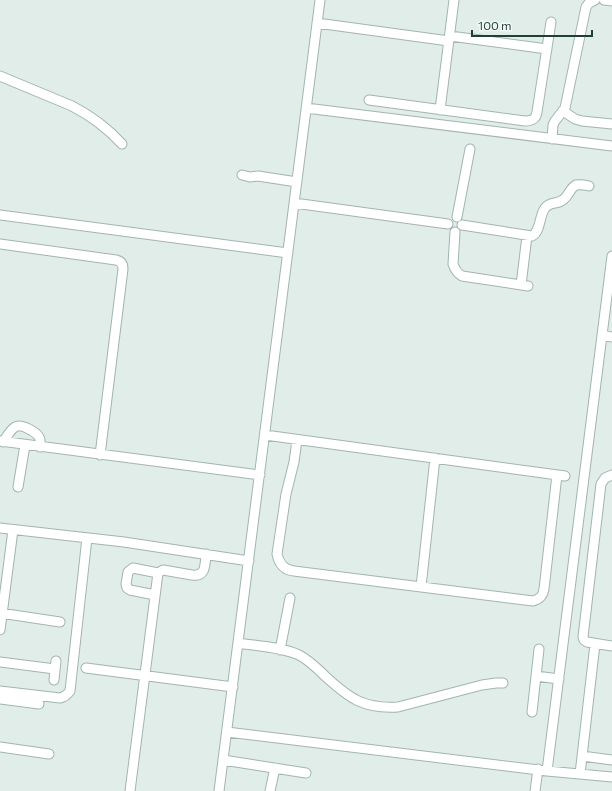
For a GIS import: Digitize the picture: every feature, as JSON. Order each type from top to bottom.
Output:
[{"type":"street","points":[[219,791],[320,0]]},
{"type":"street","points":[[440,110],[454,0]]},
{"type":"street","points":[[552,139],[553,125],[565,108],[586,7],[589,3],[595,0]]},
{"type":"street","points":[[604,0],[612,1]]},
{"type":"street","points":[[369,100],[525,121],[532,120],[535,118],[537,112],[551,22]]},
{"type":"street","points":[[317,23],[547,49]]},
{"type":"street","points":[[0,76],[79,110],[99,123],[122,144]]},
{"type":"street","points":[[306,108],[612,146]]},
{"type":"street","points":[[563,112],[578,120],[612,124]]},
{"type":"street","points":[[455,232],[461,229],[460,221],[470,149]]},
{"type":"street","points":[[242,175],[297,182]]},
{"type":"street","points":[[448,224],[448,221],[452,218],[532,236],[535,234],[546,206],[563,201],[572,188],[576,186],[589,186]]},
{"type":"street","points":[[294,203],[448,224]]},
{"type":"street","points":[[0,215],[288,253]]},
{"type":"street","points":[[448,224],[450,229],[455,232]]},
{"type":"street","points":[[455,232],[453,264],[454,269],[458,273],[462,276],[524,285],[527,236]]},
{"type":"street","points":[[0,244],[118,260],[122,264],[123,269],[100,455]]},
{"type":"street","points":[[547,770],[612,256]]},
{"type":"street","points":[[602,335],[612,337]]},
{"type":"street","points":[[2,442],[14,428],[20,425],[38,435],[40,439],[40,447]]},
{"type":"street","points":[[265,435],[561,475],[544,593],[538,600],[533,601],[294,571],[284,568],[280,564],[277,554],[286,494],[294,462],[297,440]]},
{"type":"street","points":[[2,442],[260,475]]},
{"type":"street","points":[[18,487],[25,445]]},
{"type":"street","points":[[421,587],[435,458]]},
{"type":"street","points":[[612,475],[605,478],[601,484],[583,633],[584,640],[587,642],[612,646]]},
{"type":"street","points":[[0,528],[146,545],[249,561]]},
{"type":"street","points":[[0,630],[13,530]]},
{"type":"street","points":[[0,691],[60,698],[67,695],[70,691],[87,538]]},
{"type":"street","points":[[155,595],[130,590],[127,588],[126,584],[128,572],[133,568],[158,573],[163,570],[196,576],[203,571],[206,554]]},
{"type":"street","points":[[130,791],[158,573]]},
{"type":"street","points":[[280,650],[290,598]]},
{"type":"street","points":[[1,613],[60,622]]},
{"type":"street","points":[[238,643],[288,651],[299,655],[317,667],[346,694],[371,706],[385,708],[398,707],[489,683],[503,683]]},
{"type":"street","points":[[580,774],[595,644]]},
{"type":"street","points":[[532,712],[539,649]]},
{"type":"street","points":[[0,662],[56,665],[54,680]]},
{"type":"street","points":[[86,668],[233,687]]},
{"type":"street","points":[[536,676],[559,679]]},
{"type":"street","points":[[0,699],[39,704]]},
{"type":"street","points":[[227,732],[612,777]]},
{"type":"street","points":[[0,747],[50,754]]},
{"type":"street","points":[[582,756],[612,760]]},
{"type":"street","points":[[223,760],[306,773]]},
{"type":"street","points":[[270,791],[275,768]]},
{"type":"street","points":[[535,791],[538,769]]}]
